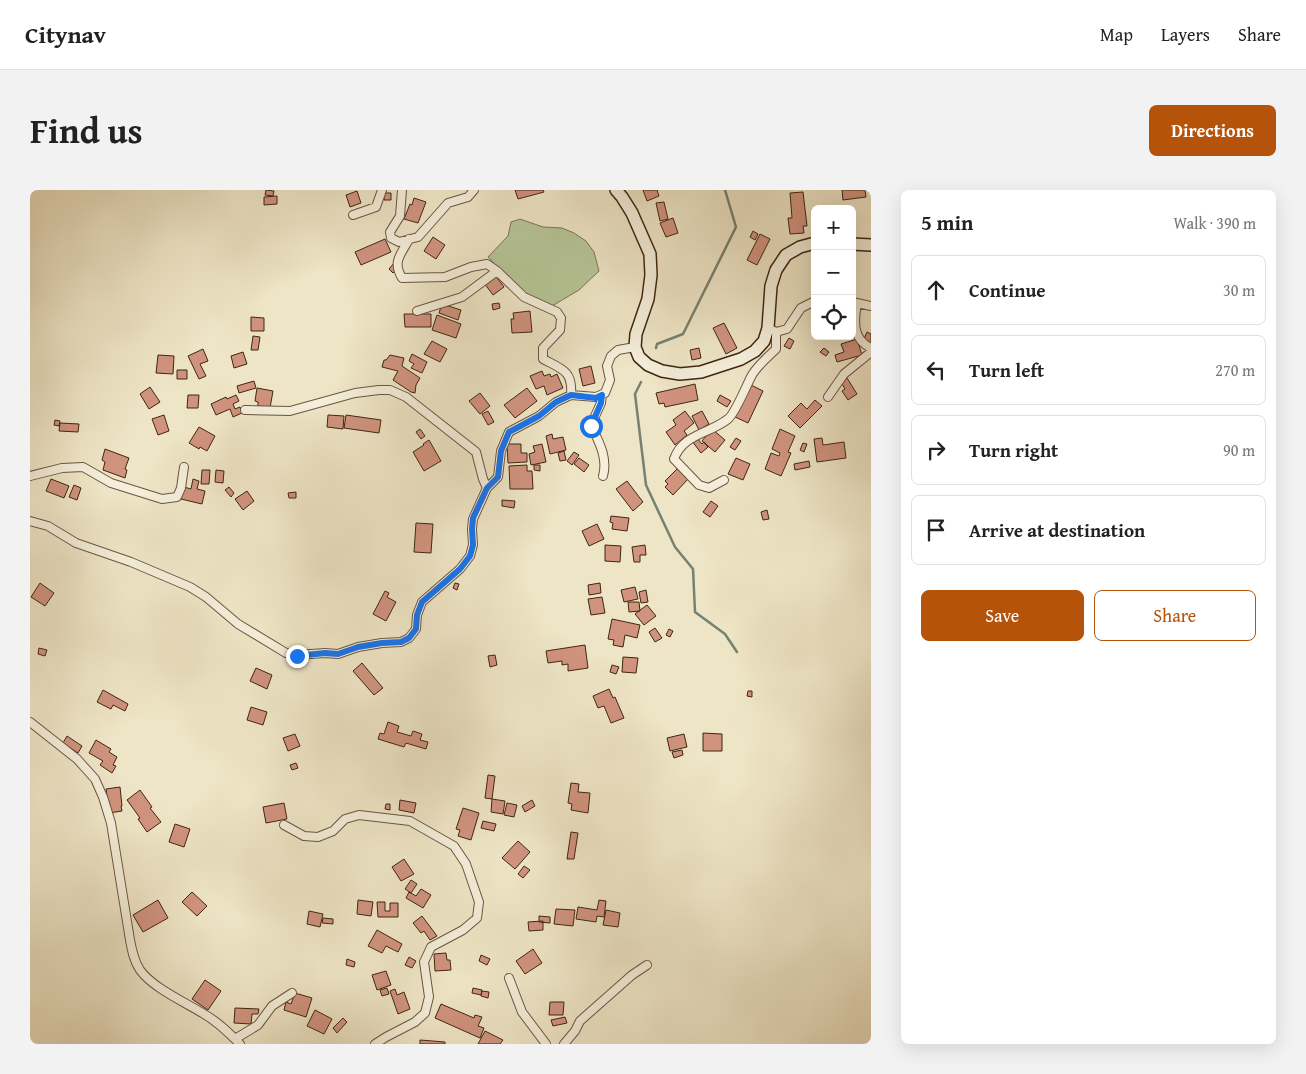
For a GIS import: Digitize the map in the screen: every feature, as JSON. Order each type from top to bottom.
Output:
[{"type":"main road","points":[[616,190],[632,213],[650,254],[651,275],[648,299],[636,334],[635,347],[639,357],[648,365],[662,371],[680,374],[701,372],[741,359],[755,351],[772,330],[771,286],[776,270],[786,255],[800,247],[811,245]]},
{"type":"main road","points":[[856,244],[871,245]]},
{"type":"street","points":[[353,215],[376,207],[382,190]]},
{"type":"street","points":[[402,190],[400,216],[390,232],[391,238],[399,242],[418,237],[448,203],[468,197],[474,190]]},
{"type":"street","points":[[409,239],[397,261],[397,270],[402,278],[445,277],[471,267],[487,264],[524,297],[557,312],[561,318],[560,330],[543,348],[543,359],[566,372],[572,384],[571,395]]},
{"type":"street","points":[[417,311],[462,297],[497,271]]},
{"type":"street","points":[[856,302],[871,306]]},
{"type":"street","points":[[724,480],[709,488],[699,485],[674,460],[677,450],[693,437],[708,431],[730,418],[753,372],[776,349],[772,330],[787,329],[801,308],[811,303]]},
{"type":"street","points":[[856,333],[865,345],[871,348]]},
{"type":"street","points":[[30,521],[48,526],[76,543],[131,562],[190,587],[206,597],[238,624],[286,653],[297,656],[325,653],[338,654],[358,647],[401,642],[409,638],[416,629],[417,615],[422,602],[460,569],[470,556],[473,545],[473,518],[487,488],[498,477],[501,451],[509,432],[539,416],[556,402],[571,395],[596,398],[605,393],[610,380],[607,366],[611,356],[618,350],[635,347]]},
{"type":"street","points":[[828,397],[844,374],[871,352]]},
{"type":"street","points":[[245,410],[290,411],[356,393],[390,390],[406,397],[476,452],[487,488]]},
{"type":"street","points":[[602,395],[601,403],[591,426],[603,452],[605,469],[603,476]]},
{"type":"street","points":[[30,476],[62,468],[83,467],[111,483],[162,499],[177,497],[181,488],[184,467]]},
{"type":"street","points":[[30,722],[76,759],[95,780],[110,823],[134,957],[140,969],[149,979],[206,1015],[223,1027],[237,1041],[258,1025],[272,1006],[292,993]]},
{"type":"street","points":[[284,825],[304,836],[318,837],[333,831],[345,819],[359,815],[410,821],[454,846],[466,864],[480,902],[476,918],[463,930],[431,947],[424,962],[429,997],[425,1013],[415,1022],[375,1044]]},
{"type":"street","points":[[564,1044],[575,1031],[580,1021],[632,975],[647,965]]},
{"type":"street","points":[[509,978],[522,1012],[546,1044]]},
{"type":"green space","points":[[520,219],[543,227],[562,228],[574,233],[586,241],[594,252],[599,271],[579,290],[552,306],[519,290],[488,257],[508,236],[511,222]]},
{"type":"building","points":[[266,190],[274,191],[273,196],[265,195]]},
{"type":"building","points":[[515,190],[543,190],[544,192],[518,199]]},
{"type":"building","points":[[643,190],[657,190],[659,196],[647,201]]},
{"type":"building","points":[[842,190],[865,190],[866,197],[843,200]]},
{"type":"building","points":[[357,191],[361,203],[350,207],[346,195]]},
{"type":"building","points":[[803,192],[807,226],[803,226],[804,233],[790,234],[788,218],[792,218],[790,193]]},
{"type":"building","points":[[384,193],[391,193],[391,200],[384,200]]},
{"type":"building","points":[[277,196],[277,204],[264,205],[264,197]]},
{"type":"building","points":[[414,198],[426,202],[418,223],[404,219]]},
{"type":"building","points":[[664,202],[668,219],[660,221],[656,203]]},
{"type":"building","points":[[673,218],[678,233],[666,237],[660,223]]},
{"type":"building","points":[[753,231],[758,234],[755,240],[750,237]]},
{"type":"building","points":[[760,234],[770,239],[757,265],[747,260]]},
{"type":"building","points":[[433,237],[445,245],[436,259],[424,251]]},
{"type":"building","points":[[385,239],[391,252],[361,265],[355,252]]},
{"type":"building","points":[[394,263],[398,267],[393,273],[389,269]]},
{"type":"building","points":[[495,275],[504,287],[493,295],[484,283]]},
{"type":"building","points":[[499,303],[500,308],[493,310],[492,304]]},
{"type":"building","points":[[442,304],[461,310],[458,320],[439,313]]},
{"type":"building","points":[[530,311],[532,332],[512,333],[511,319],[514,319],[513,313]]},
{"type":"building","points":[[404,314],[431,314],[431,327],[405,327]]},
{"type":"building","points":[[437,315],[461,324],[456,338],[432,330]]},
{"type":"building","points":[[251,317],[264,318],[264,331],[251,331]]},
{"type":"building","points":[[724,323],[737,348],[726,354],[713,328]]},
{"type":"building","points":[[867,332],[871,334],[871,344],[863,341]]},
{"type":"building","points":[[253,336],[260,337],[258,350],[251,350]]},
{"type":"building","points":[[789,338],[794,341],[790,349],[784,346]]},
{"type":"building","points":[[856,339],[862,355],[837,362],[835,355],[844,352],[841,344]]},
{"type":"building","points":[[432,341],[447,349],[440,362],[424,354]]},
{"type":"building","points":[[699,348],[701,358],[692,360],[690,350]]},
{"type":"building","points":[[824,348],[829,352],[826,356],[820,352]]},
{"type":"building","points":[[203,349],[208,361],[200,364],[206,376],[199,379],[188,356]]},
{"type":"building","points":[[243,352],[247,364],[234,368],[231,356]]},
{"type":"building","points":[[412,354],[427,362],[422,373],[411,368],[414,364],[409,361]]},
{"type":"building","points":[[158,355],[174,356],[173,374],[156,373]]},
{"type":"building","points":[[390,355],[404,358],[402,366],[420,378],[416,385],[415,393],[393,380],[398,371],[382,367],[384,360]]},
{"type":"building","points":[[591,366],[595,383],[583,386],[579,369]]},
{"type":"building","points":[[177,370],[187,370],[187,379],[177,379]]},
{"type":"building","points":[[542,371],[544,376],[550,374],[551,377],[557,374],[563,388],[547,395],[544,386],[536,389],[530,376]]},
{"type":"building","points":[[847,378],[857,394],[848,400],[842,391],[845,389],[841,382]]},
{"type":"building","points":[[254,381],[256,388],[239,393],[237,386]]},
{"type":"building","points":[[695,384],[698,400],[665,407],[664,403],[659,404],[656,393]]},
{"type":"building","points":[[749,384],[763,391],[748,423],[733,416]]},
{"type":"building","points":[[150,387],[160,402],[149,409],[140,394]]},
{"type":"building","points":[[257,388],[273,391],[270,408],[258,407],[258,402],[255,401]]},
{"type":"building","points":[[527,388],[537,401],[515,418],[504,405]]},
{"type":"building","points":[[480,393],[490,406],[480,414],[469,401]]},
{"type":"building","points":[[188,395],[199,395],[198,408],[187,408]]},
{"type":"building","points":[[236,395],[239,401],[233,404],[235,409],[240,407],[242,413],[233,417],[230,409],[216,415],[211,404],[226,397],[227,399]]},
{"type":"building","points":[[720,395],[731,401],[727,407],[717,401]]},
{"type":"building","points":[[815,400],[822,406],[800,428],[788,416],[801,403],[807,409]]},
{"type":"building","points":[[488,411],[494,422],[488,425],[482,414]]},
{"type":"building","points":[[685,411],[694,423],[684,431],[687,435],[675,445],[666,432],[676,425],[673,420]]},
{"type":"building","points":[[702,411],[709,424],[699,430],[692,416]]},
{"type":"building","points":[[164,415],[169,431],[158,435],[152,419]]},
{"type":"building","points":[[328,415],[344,416],[343,429],[327,427]]},
{"type":"building","points":[[346,415],[381,420],[379,433],[344,428]]},
{"type":"building","points":[[55,420],[60,421],[59,426],[54,425]]},
{"type":"building","points":[[60,423],[79,424],[78,432],[59,431]]},
{"type":"building","points":[[199,427],[215,436],[207,451],[189,443]]},
{"type":"building","points":[[420,429],[425,436],[421,439],[416,432]]},
{"type":"building","points":[[712,429],[725,440],[715,452],[702,441]]},
{"type":"building","points":[[780,429],[795,436],[788,452],[791,453],[781,476],[765,469],[771,453],[779,456],[780,453],[772,449]]},
{"type":"building","points":[[552,434],[553,439],[563,437],[566,450],[550,454],[546,436]]},
{"type":"building","points":[[697,438],[708,447],[701,453],[692,441]]},
{"type":"building","points":[[736,438],[741,441],[735,450],[730,447]]},
{"type":"building","points":[[822,438],[823,445],[844,442],[846,458],[817,462],[814,439]]},
{"type":"building","points":[[429,440],[441,461],[424,471],[413,452]]},
{"type":"building","points":[[803,443],[807,444],[804,452],[800,450]]},
{"type":"building","points":[[507,444],[521,444],[521,453],[527,453],[527,462],[508,463]]},
{"type":"building","points":[[542,444],[546,462],[531,465],[529,454],[535,452],[533,446]]},
{"type":"building","points":[[105,449],[129,458],[125,469],[127,470],[125,478],[103,470],[105,462],[102,460]]},
{"type":"building","points":[[564,451],[566,460],[560,461],[558,453]]},
{"type":"building","points":[[574,452],[579,455],[572,465],[567,461]]},
{"type":"building","points":[[579,458],[589,465],[584,472],[574,464]]},
{"type":"building","points":[[736,458],[750,464],[743,480],[728,474]]},
{"type":"building","points":[[809,461],[810,467],[795,470],[794,464]]},
{"type":"building","points":[[527,465],[527,471],[532,471],[533,489],[510,489],[509,466]]},
{"type":"building","points":[[534,465],[540,465],[540,471],[534,470]]},
{"type":"building","points":[[678,468],[689,478],[673,495],[665,487],[668,484],[665,481]]},
{"type":"building","points":[[202,470],[210,470],[209,484],[201,484]]},
{"type":"building","points":[[216,470],[224,471],[223,483],[215,482]]},
{"type":"building","points":[[51,479],[69,486],[64,498],[46,491]]},
{"type":"building","points":[[193,479],[199,481],[197,489],[205,491],[202,504],[181,499],[184,487],[191,489]]},
{"type":"building","points":[[627,481],[643,502],[633,511],[616,489]]},
{"type":"building","points":[[74,485],[81,488],[77,500],[69,497]]},
{"type":"building","points":[[229,487],[234,493],[231,497],[225,490]]},
{"type":"building","points":[[247,491],[254,501],[243,510],[235,499]]},
{"type":"building","points":[[296,492],[296,498],[289,498],[288,493]]},
{"type":"building","points":[[502,500],[515,501],[514,508],[502,506]]},
{"type":"building","points":[[711,501],[718,506],[710,517],[703,512]]},
{"type":"building","points":[[767,510],[769,519],[763,520],[761,512]]},
{"type":"building","points":[[611,516],[629,518],[627,531],[612,529]]},
{"type":"building","points":[[416,523],[433,524],[431,553],[414,552]]},
{"type":"building","points":[[597,524],[604,539],[589,546],[582,531]]},
{"type":"building","points":[[605,545],[621,546],[620,562],[605,561]]},
{"type":"building","points":[[645,545],[646,555],[640,555],[640,562],[634,562],[632,547]]},
{"type":"building","points":[[40,583],[54,593],[45,606],[31,597]]},
{"type":"building","points":[[455,583],[459,584],[457,590],[453,588]]},
{"type":"building","points":[[600,583],[601,593],[589,595],[588,585]]},
{"type":"building","points":[[635,587],[638,599],[624,602],[621,590]]},
{"type":"building","points":[[646,590],[648,602],[641,603],[639,592]]},
{"type":"building","points":[[385,591],[389,593],[387,597],[396,602],[386,621],[373,614]]},
{"type":"building","points":[[602,597],[605,613],[591,615],[588,599]]},
{"type":"building","points":[[628,602],[639,602],[640,611],[629,612]]},
{"type":"building","points":[[647,605],[656,616],[644,625],[635,614]]},
{"type":"building","points":[[612,619],[640,625],[637,638],[625,635],[623,647],[613,645],[614,640],[608,639]]},
{"type":"building","points":[[655,628],[662,638],[655,642],[649,632]]},
{"type":"building","points":[[669,629],[673,631],[670,637],[666,635]]},
{"type":"building","points":[[585,645],[588,668],[568,671],[568,664],[562,665],[562,661],[548,663],[546,651]]},
{"type":"building","points":[[39,648],[47,650],[45,656],[38,654]]},
{"type":"building","points":[[495,655],[497,665],[490,667],[488,656]]},
{"type":"building","points":[[623,657],[638,658],[636,673],[622,672]]},
{"type":"building","points":[[362,663],[383,688],[374,695],[353,671]]},
{"type":"building","points":[[612,665],[619,667],[616,674],[610,672]]},
{"type":"building","points":[[256,668],[272,675],[267,689],[250,681]]},
{"type":"building","points":[[609,689],[613,698],[615,697],[624,718],[611,723],[604,706],[598,708],[593,696]]},
{"type":"building","points":[[103,690],[128,704],[125,711],[113,705],[111,709],[97,702]]},
{"type":"building","points":[[748,691],[752,691],[752,697],[747,696]]},
{"type":"building","points":[[251,707],[267,712],[263,725],[247,720]]},
{"type":"building","points":[[388,722],[399,726],[397,732],[411,736],[413,731],[422,734],[420,740],[428,742],[426,749],[406,743],[404,747],[378,739],[380,733],[384,734]]},
{"type":"building","points":[[703,733],[722,734],[722,751],[703,751]]},
{"type":"building","points":[[295,734],[300,746],[288,751],[283,738]]},
{"type":"building","points":[[684,734],[687,747],[670,751],[667,738]]},
{"type":"building","points":[[67,736],[82,746],[78,753],[63,743]]},
{"type":"building","points":[[96,740],[111,749],[109,752],[117,757],[113,765],[116,766],[112,773],[100,765],[103,761],[89,753]]},
{"type":"building","points":[[682,750],[683,755],[674,758],[672,752]]},
{"type":"building","points":[[296,763],[298,768],[292,770],[290,765]]},
{"type":"building","points":[[488,775],[495,776],[492,799],[485,798]]},
{"type":"building","points":[[571,783],[579,784],[578,792],[590,793],[588,813],[571,810],[572,804],[568,803]]},
{"type":"building","points":[[120,787],[122,811],[109,813],[106,789]]},
{"type":"building","points":[[140,790],[152,807],[150,808],[161,822],[147,832],[127,800]]},
{"type":"building","points":[[492,799],[505,801],[503,814],[491,812]]},
{"type":"building","points":[[400,800],[416,803],[414,813],[399,810]]},
{"type":"building","points":[[532,800],[535,806],[525,812],[522,806]]},
{"type":"building","points":[[284,803],[287,819],[266,823],[263,807]]},
{"type":"building","points":[[507,803],[517,805],[514,817],[504,815]]},
{"type":"building","points":[[386,804],[390,804],[390,810],[385,809]]},
{"type":"building","points":[[463,808],[479,813],[471,840],[458,836],[460,830],[456,829]]},
{"type":"building","points":[[483,821],[496,824],[494,831],[481,828]]},
{"type":"building","points":[[175,824],[190,829],[184,847],[169,842]]},
{"type":"building","points":[[571,832],[578,833],[574,859],[567,859]]},
{"type":"building","points":[[518,841],[530,852],[515,869],[502,858]]},
{"type":"building","points":[[404,859],[414,874],[401,881],[392,867]]},
{"type":"building","points":[[524,866],[530,870],[523,878],[518,874]]},
{"type":"building","points":[[411,880],[417,884],[411,893],[405,889]]},
{"type":"building","points":[[421,889],[431,895],[423,908],[406,898],[409,892],[416,896]]},
{"type":"building","points":[[192,892],[207,906],[197,916],[182,902]]},
{"type":"building","points":[[158,900],[168,918],[143,932],[133,915]]},
{"type":"building","points":[[358,900],[373,902],[371,916],[357,914]]},
{"type":"building","points":[[599,900],[606,901],[604,917],[597,916],[596,922],[576,919],[578,907],[597,910]]},
{"type":"building","points":[[377,902],[385,902],[385,911],[390,911],[390,903],[398,903],[398,917],[378,917]]},
{"type":"building","points":[[556,909],[575,910],[573,926],[554,924]]},
{"type":"building","points":[[606,910],[620,913],[618,927],[603,925]]},
{"type":"building","points":[[309,911],[323,914],[320,927],[307,924]]},
{"type":"building","points":[[422,916],[437,936],[430,940],[424,931],[421,933],[413,923]]},
{"type":"building","points":[[539,916],[550,917],[550,923],[539,922]]},
{"type":"building","points":[[323,918],[333,919],[333,924],[322,923]]},
{"type":"building","points":[[543,921],[543,930],[529,931],[528,922]]},
{"type":"building","points":[[377,930],[402,944],[398,952],[386,946],[382,953],[368,946]]},
{"type":"building","points":[[533,949],[542,963],[525,974],[516,961]]},
{"type":"building","points":[[446,953],[447,960],[450,960],[451,970],[435,971],[434,954]]},
{"type":"building","points":[[481,955],[490,959],[487,965],[479,961]]},
{"type":"building","points":[[409,957],[416,961],[412,968],[405,965]]},
{"type":"building","points":[[347,959],[355,962],[354,967],[346,965]]},
{"type":"building","points":[[386,971],[391,985],[377,990],[372,975]]},
{"type":"building","points":[[205,980],[221,991],[208,1010],[192,999]]},
{"type":"building","points":[[387,988],[389,994],[382,996],[380,990]]},
{"type":"building","points":[[473,988],[482,990],[481,995],[472,993]]},
{"type":"building","points":[[395,989],[397,995],[404,992],[410,1009],[398,1014],[390,991]]},
{"type":"building","points":[[482,991],[489,992],[488,998],[481,996]]},
{"type":"building","points":[[295,993],[312,998],[306,1017],[284,1010],[286,1002],[291,1004]]},
{"type":"building","points":[[550,1002],[564,1002],[563,1015],[549,1015]]},
{"type":"building","points":[[441,1004],[474,1018],[475,1015],[482,1017],[478,1026],[484,1028],[480,1038],[435,1018]]},
{"type":"building","points":[[235,1008],[259,1009],[258,1014],[252,1014],[251,1024],[234,1023]]},
{"type":"building","points":[[315,1010],[332,1019],[324,1034],[307,1026]]},
{"type":"building","points":[[565,1017],[567,1023],[553,1026],[551,1020]]},
{"type":"building","points":[[343,1018],[347,1022],[337,1033],[333,1028]]},
{"type":"building","points":[[485,1031],[503,1040],[500,1044],[478,1044]]},
{"type":"building","points":[[420,1040],[445,1042],[445,1044],[420,1044]]},
{"type":"waterway","points":[[656,348],[657,344],[683,334],[736,227],[725,190]]},
{"type":"waterway","points":[[641,382],[635,394],[646,485],[675,547],[693,569],[695,612],[725,634],[737,652]]},
{"type":"route","points":[[297,656],[325,653],[338,654],[358,647],[401,642],[409,638],[416,629],[417,615],[422,602],[460,569],[470,556],[473,545],[473,518],[487,488],[498,477],[501,451],[509,432],[539,416],[556,402],[571,395],[596,398],[602,395],[601,403],[591,426]]}]
